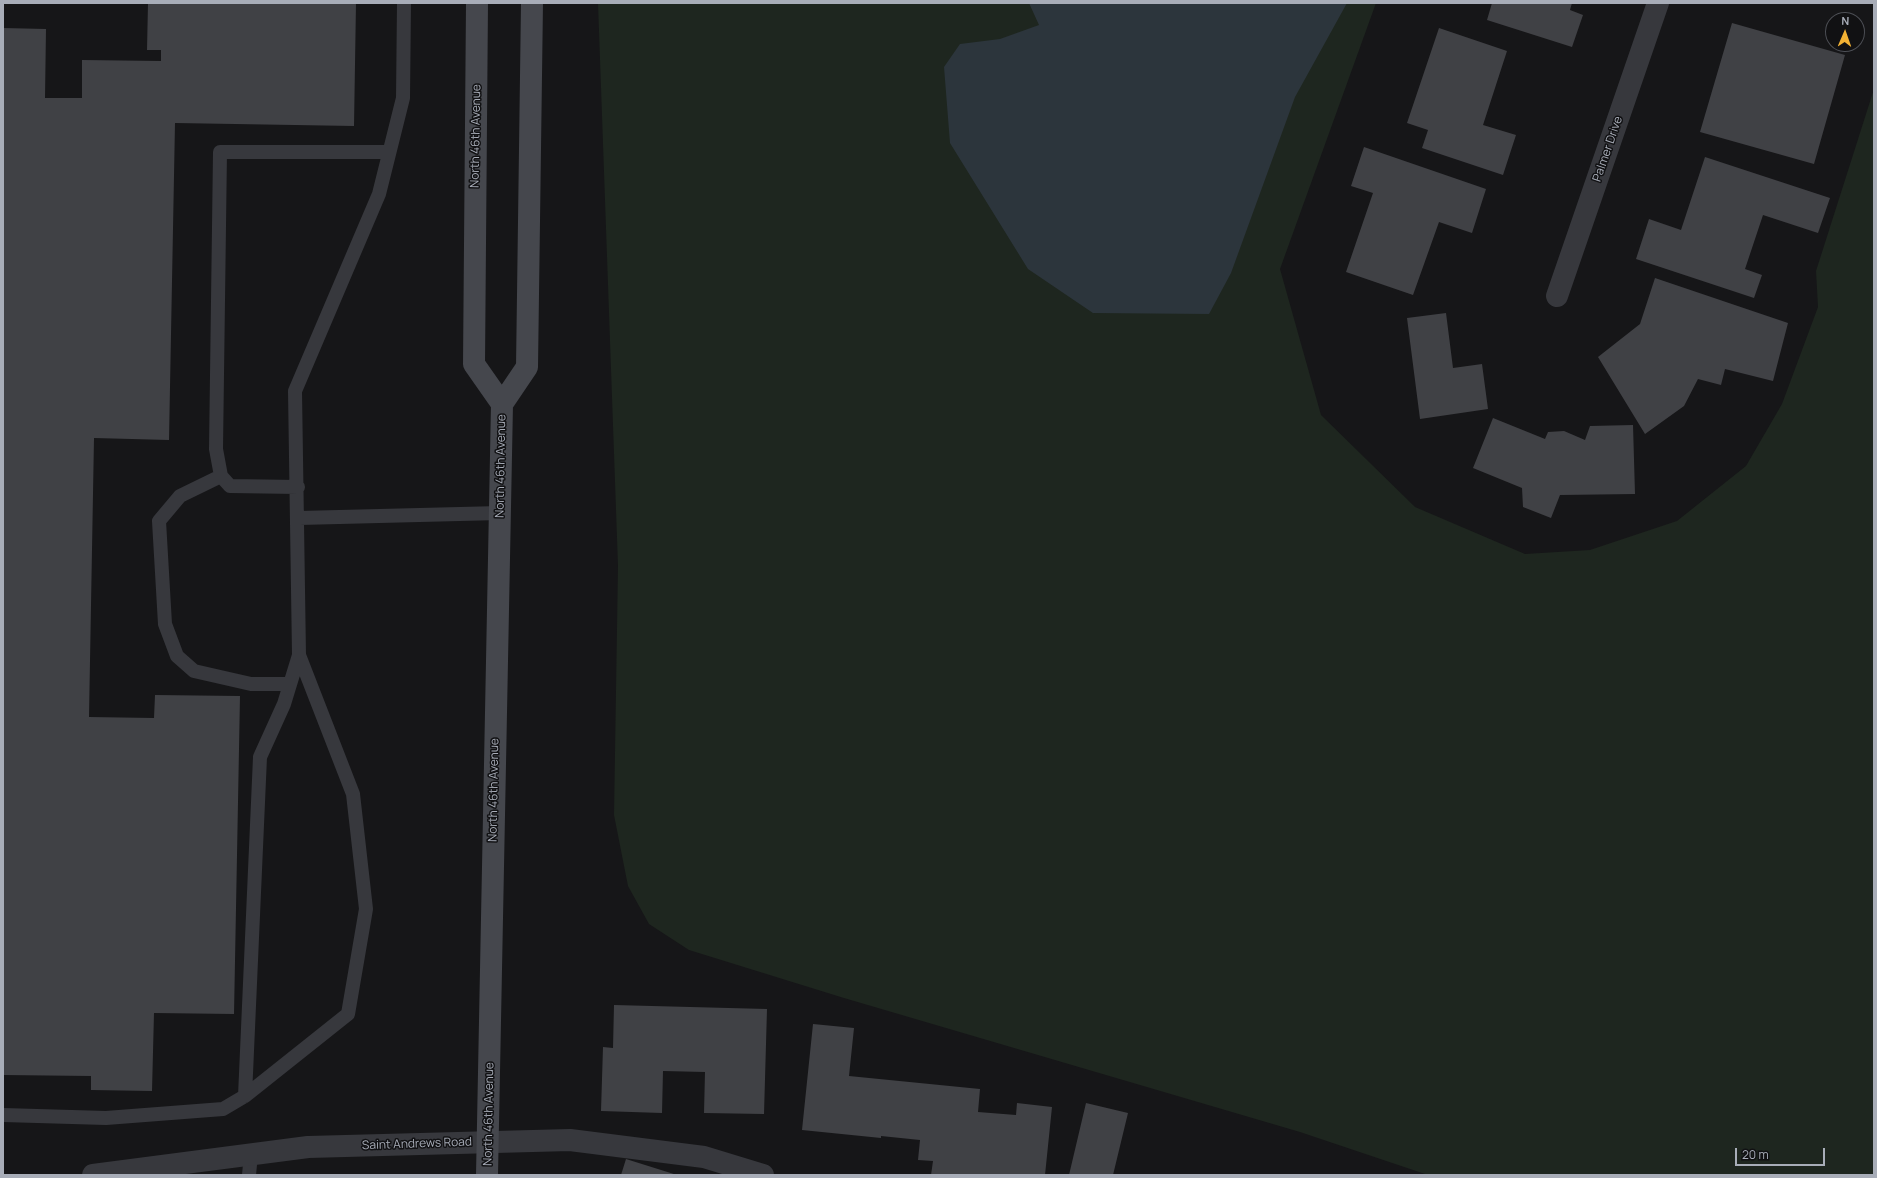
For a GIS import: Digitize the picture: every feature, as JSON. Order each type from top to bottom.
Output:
[{"type":"street","name":"North 46th Avenue","points":[[477,3],[474,364],[502,404]]},
{"type":"street","name":"North 46th Avenue","points":[[487,1175],[502,404],[527,367],[532,3]]},
{"type":"street","name":"Palmer Drive","points":[[1558,296],[1658,3]]},
{"type":"street","name":"Saint Andrews Road","points":[[93,1175],[250,1165],[308,1147],[570,1140],[704,1157],[763,1175]]},
{"type":"lane","points":[[246,1096],[260,757],[284,704],[299,655],[299,518],[296,391],[379,194],[403,98],[404,3]]},
{"type":"lane","points":[[298,487],[230,486],[221,476],[216,449],[220,152],[389,152]]},
{"type":"lane","points":[[221,476],[180,496],[159,522],[165,624],[178,656],[194,671],[251,684],[290,684]]},
{"type":"lane","points":[[299,518],[500,513]]},
{"type":"lane","points":[[3,1115],[106,1118],[223,1109],[246,1096],[348,1014],[366,909],[353,794],[299,655]]},
{"type":"shaded area","points":[[598,3],[1376,3],[1280,269],[1321,415],[1415,507],[1525,554],[1590,550],[1677,521],[1746,466],[1782,404],[1818,307],[1816,271],[1874,89],[1874,1175],[1428,1175],[1300,1132],[844,998],[689,950],[649,924],[628,886],[614,815],[618,566]]},
{"type":"shaded area","points":[[1029,3],[1347,3],[1295,97],[1231,273],[1209,314],[1093,313],[1028,269],[950,143],[944,67],[960,44],[1000,39],[1039,25]]},
{"type":"building","points":[[148,3],[356,3],[354,126],[175,123],[169,440],[94,438],[89,717],[154,718],[155,695],[240,696],[234,1014],[154,1013],[152,1091],[91,1090],[91,1076],[3,1075],[3,28],[46,29],[45,98],[82,98],[82,60],[161,61],[161,50],[147,50]]},
{"type":"building","points":[[1492,3],[1572,3],[1570,10],[1583,15],[1572,47],[1487,20]]},
{"type":"building","points":[[1732,23],[1825,49],[1825,52],[1834,52],[1845,55],[1814,164],[1700,132]]},
{"type":"building","points":[[1439,28],[1507,51],[1483,125],[1516,135],[1503,175],[1422,148],[1428,130],[1407,123]]},
{"type":"building","points":[[1364,147],[1486,189],[1472,233],[1439,222],[1413,295],[1346,272],[1373,193],[1351,186]]},
{"type":"building","points":[[1705,157],[1830,198],[1818,233],[1763,215],[1745,269],[1762,275],[1754,298],[1636,259],[1649,219],[1681,230]]},
{"type":"building","points":[[1655,278],[1788,323],[1773,381],[1725,369],[1721,385],[1698,379],[1684,406],[1645,434],[1598,357],[1640,324]]},
{"type":"building","points":[[1446,313],[1453,368],[1482,364],[1488,409],[1420,419],[1407,318]]},
{"type":"building","points":[[1493,418],[1545,439],[1548,432],[1564,431],[1585,440],[1590,426],[1633,425],[1635,494],[1560,495],[1551,518],[1523,507],[1522,488],[1473,468]]},
{"type":"building","points":[[614,1005],[767,1009],[764,1114],[704,1113],[705,1072],[663,1071],[662,1113],[601,1111],[603,1047],[613,1048]]},
{"type":"building","points":[[813,1024],[854,1028],[849,1076],[980,1089],[978,1112],[1016,1115],[1017,1103],[1052,1107],[1045,1175],[931,1175],[933,1161],[918,1160],[920,1140],[881,1136],[881,1138],[802,1130]]},
{"type":"building","points":[[1086,1103],[1128,1113],[1113,1175],[1069,1175]]},
{"type":"building","points":[[626,1159],[677,1175],[621,1175]]}]
